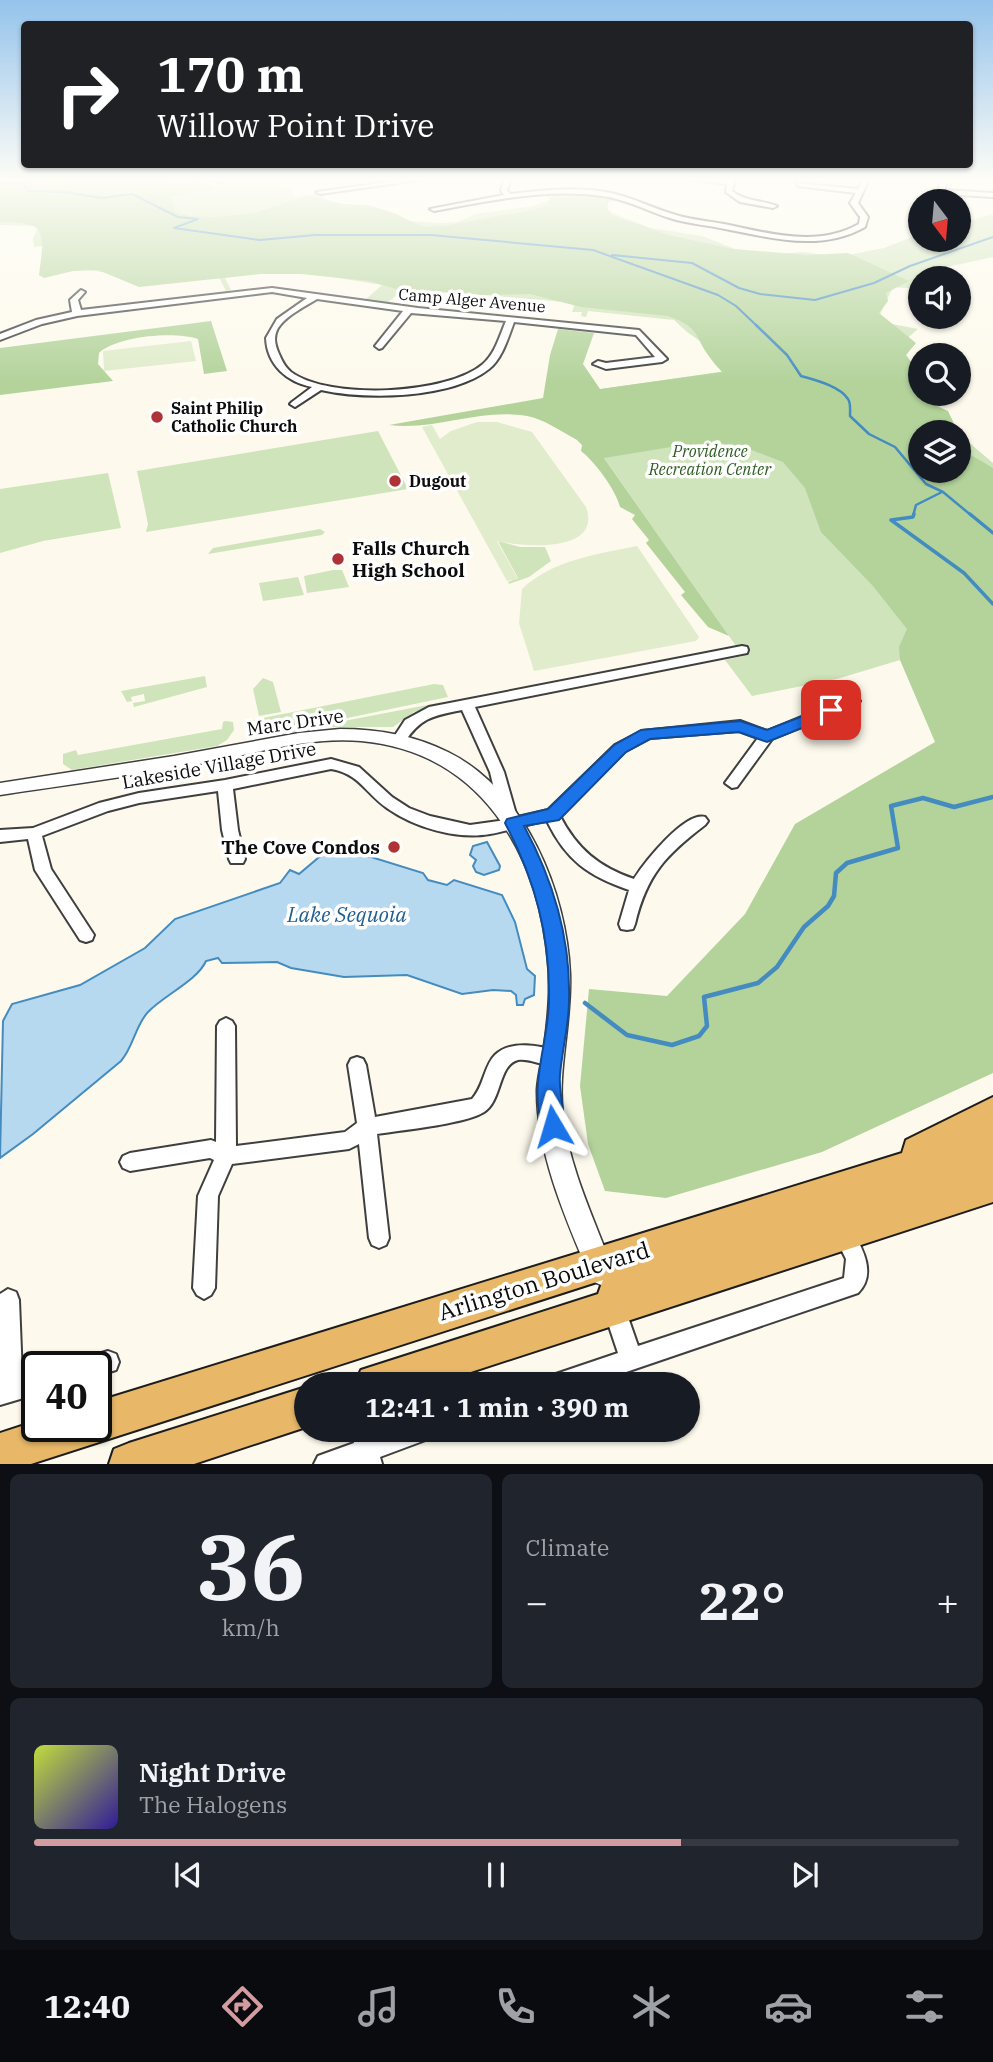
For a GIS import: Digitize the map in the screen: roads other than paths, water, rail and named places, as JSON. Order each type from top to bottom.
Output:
[{"type":"highway","points":[[818,1195],[901,1160],[993,1112]]},
{"type":"highway","name":"Arlington Boulevard","points":[[112,1417],[993,1140]]},
{"type":"highway","points":[[614,1307],[620,1285],[627,1279],[993,1162]]},
{"type":"highway","points":[[412,1372],[993,1185]]},
{"type":"highway","points":[[130,1464],[294,1410]]},
{"type":"highway","points":[[0,1453],[34,1442]]},
{"type":"street","name":"Camp Alger Avenue","points":[[0,337],[50,319],[77,313],[260,290],[317,295],[409,310],[639,334],[662,359],[606,366],[598,364]]},
{"type":"street","points":[[77,313],[74,300],[81,292]]},
{"type":"street","points":[[317,295],[277,325],[270,342],[283,370],[298,380],[319,387],[356,392],[390,392],[442,385],[464,379],[488,365],[511,319]]},
{"type":"street","points":[[379,346],[409,310]]},
{"type":"street","points":[[0,328],[11,333]]},
{"type":"street","points":[[295,404],[319,387]]},
{"type":"street","points":[[399,740],[410,723],[424,714],[742,650]]},
{"type":"street","points":[[732,783],[767,736],[853,701]]},
{"type":"street","points":[[467,705],[497,772],[511,819]]},
{"type":"street","points":[[638,887],[602,875],[573,853],[552,815],[620,748],[647,734],[740,726],[767,736]]},
{"type":"street","name":"Marc Drive","points":[[0,789],[324,736],[363,735],[399,740],[429,749],[474,778],[511,819],[535,864],[555,931],[559,1001],[548,1096],[563,1165],[614,1307]]},
{"type":"street","name":"Lakeside Village Drive","points":[[0,836],[34,833],[116,804],[331,764],[347,766],[366,777],[395,807],[443,826],[478,831],[511,819],[552,815]]},
{"type":"street","points":[[225,785],[230,830],[237,859]]},
{"type":"street","points":[[626,924],[638,887],[672,841],[699,821]]},
{"type":"street","points":[[34,833],[43,870],[86,935]]},
{"type":"street","points":[[204,1287],[208,1196],[226,1156],[226,1026]]},
{"type":"street","points":[[130,1162],[211,1149],[226,1156],[349,1140],[368,1127],[453,1113],[478,1106],[490,1092],[493,1077],[502,1060],[517,1052],[554,1058]]},
{"type":"street","points":[[358,1065],[368,1127],[379,1238]]},
{"type":"street","points":[[595,1372],[851,1286],[858,1278],[858,1267],[843,1233]]},
{"type":"street","points":[[6,1392],[8,1300]]},
{"type":"street","points":[[614,1307],[632,1360]]},
{"type":"street","points":[[326,1464],[367,1447]]},
{"type":"water","points":[[487,842],[500,866],[499,870],[484,875],[476,872],[473,866],[476,860],[470,855],[473,846]]},
{"type":"water","name":"Lake Sequoia","points":[[342,848],[423,873],[428,880],[447,885],[454,880],[502,895],[515,922],[527,969],[535,976],[534,995],[525,999],[523,1005],[517,1005],[516,995],[511,991],[462,994],[407,975],[344,977],[291,968],[277,962],[222,963],[218,958],[206,961],[195,975],[148,1012],[121,1061],[0,1158],[3,1021],[12,1004],[80,985],[145,948],[175,919],[280,883],[290,870],[299,874],[324,853]]},
{"type":"waterway","points":[[564,247],[593,250],[718,295],[736,306],[758,327]]},
{"type":"waterway","points":[[612,255],[692,263],[739,288],[760,294],[815,300],[874,283],[910,266],[963,247]]},
{"type":"waterway","points":[[756,325],[787,355],[801,376],[827,384],[844,394],[850,403],[850,416],[869,434],[895,447],[926,484],[943,492],[972,516]]},
{"type":"waterway","points":[[913,516],[916,505],[942,492]]},
{"type":"waterway","points":[[914,514],[913,517],[891,520],[964,573],[993,604]]},
{"type":"waterway","points":[[970,514],[993,533]]},
{"type":"waterway","points":[[585,1003],[627,1035],[672,1045],[699,1036],[707,1026],[704,997],[758,983],[777,967],[804,927],[828,906],[834,896],[836,873],[847,863],[898,848],[891,806],[923,798],[954,807],[993,797]]},
{"type":"place","name":"Saint Philip Catholic Church","points":[[157,417]]},
{"type":"place","name":"Dugout","points":[[395,481]]},
{"type":"place","name":"Falls Church High School","points":[[338,559]]},
{"type":"place","name":"The Cove Condos","points":[[394,847]]},
{"type":"park label","name":"Providence Recreation Center","points":[[710,460]]}]
